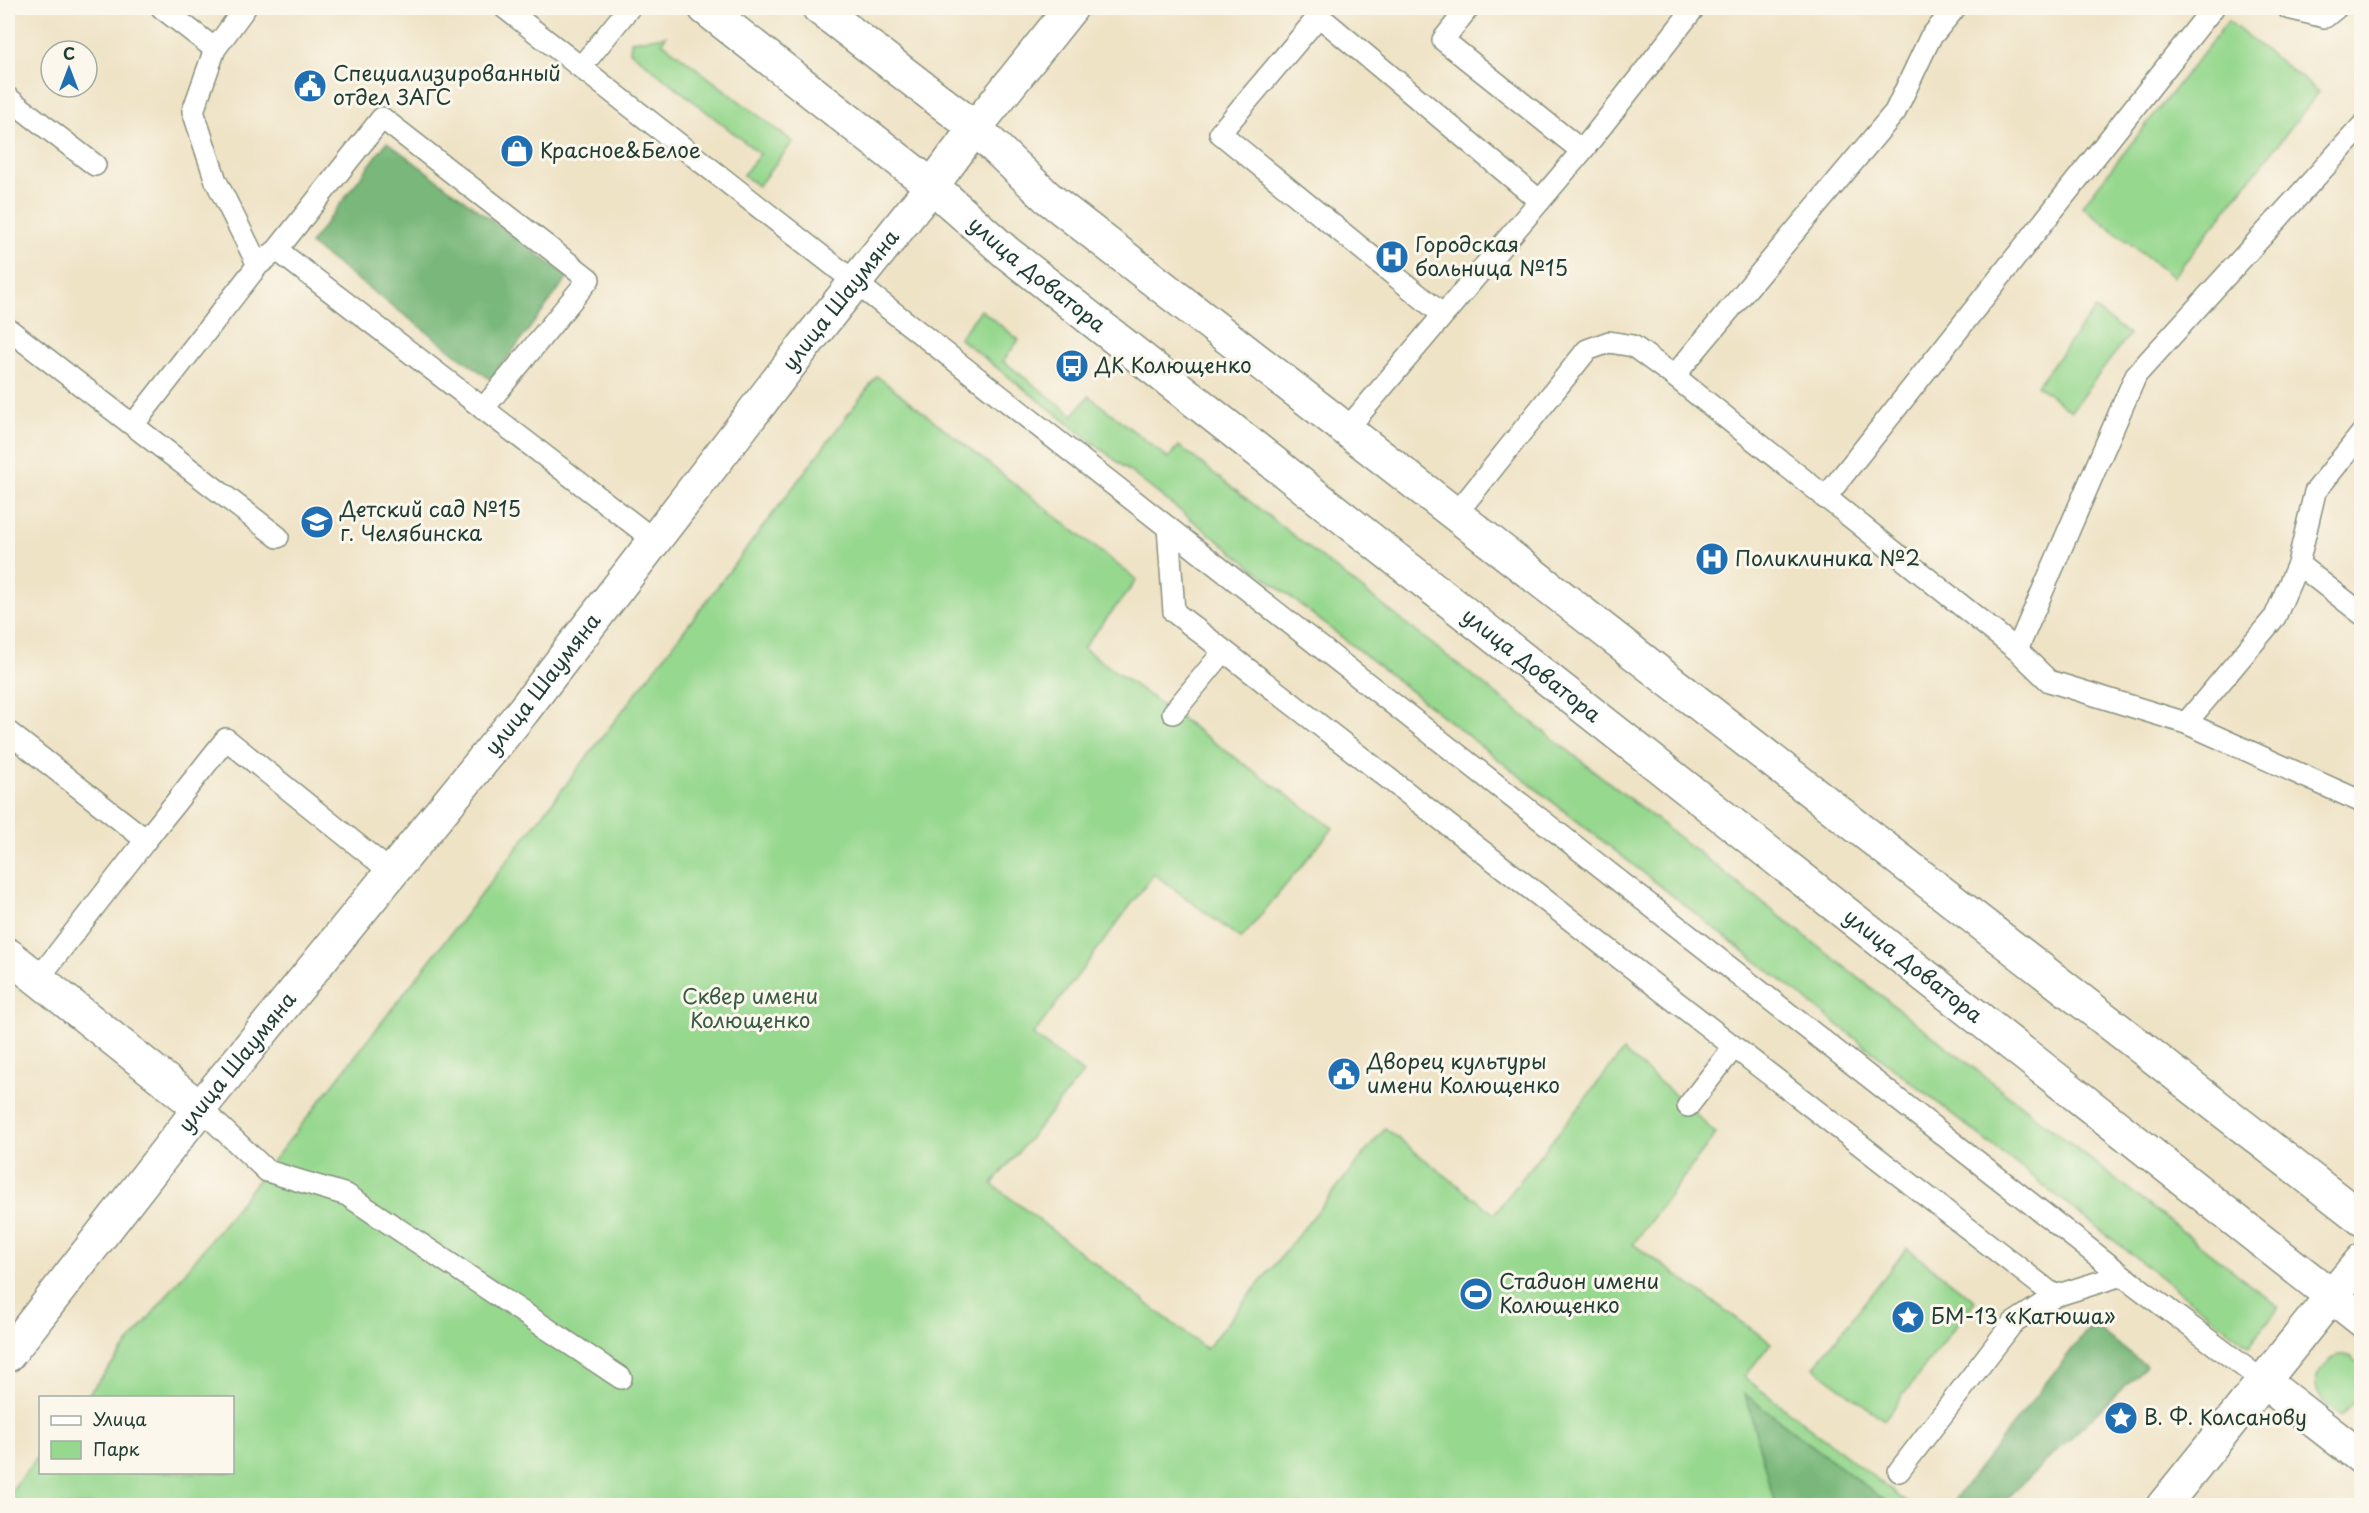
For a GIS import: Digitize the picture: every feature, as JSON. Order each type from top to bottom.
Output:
[{"type":"main road","name":"улица Доватора","points":[[705,8],[932,186],[1006,252],[2361,1320]]},
{"type":"main road","points":[[819,8],[975,128],[1047,197],[2361,1219]]},
{"type":"main road","name":"улица Шаумяна","points":[[8,1356],[200,1108],[523,711],[975,128],[1071,8]]},
{"type":"main road","points":[[8,955],[200,1108]]},
{"type":"main road","points":[[2163,1506],[2361,1260]]},
{"type":"main road","points":[[2263,1381],[2361,1458]]},
{"type":"lane","points":[[162,8],[214,49]]},
{"type":"lane","points":[[245,8],[214,49],[193,111],[216,181],[258,265]]},
{"type":"lane","points":[[505,8],[2122,1275],[2263,1381]]},
{"type":"lane","points":[[581,67],[629,8]]},
{"type":"lane","points":[[1468,8],[1443,40],[1582,151]]},
{"type":"lane","points":[[1347,429],[1582,151],[1694,8]]},
{"type":"lane","points":[[1674,376],[1895,112],[1930,38],[1954,8]]},
{"type":"lane","points":[[1825,498],[2213,8]]},
{"type":"lane","points":[[2288,8],[2325,17],[2336,8]]},
{"type":"lane","points":[[1443,315],[1220,133],[1319,15],[1540,201]]},
{"type":"lane","points":[[8,98],[95,165]]},
{"type":"lane","points":[[133,425],[258,265],[277,250],[382,117],[589,279],[483,409]]},
{"type":"lane","points":[[2017,650],[2136,375],[2361,126]]},
{"type":"lane","points":[[277,250],[654,540]]},
{"type":"lane","points":[[8,329],[278,537]]},
{"type":"lane","points":[[1456,514],[1587,350],[1608,342],[1633,346],[1674,376],[2017,650],[2049,681],[2186,723],[2361,802]]},
{"type":"lane","points":[[2186,723],[2275,617],[2298,564],[2315,492],[2361,432]]},
{"type":"lane","points":[[1168,527],[1174,612],[2055,1296]]},
{"type":"lane","points":[[2298,564],[2361,615]]},
{"type":"lane","points":[[1173,713],[1224,651]]},
{"type":"lane","points":[[8,732],[146,840]]},
{"type":"lane","points":[[38,979],[226,739],[390,872]]},
{"type":"lane","points":[[1688,1106],[1734,1047]]},
{"type":"lane","points":[[200,1108],[267,1171],[347,1195],[621,1378]]},
{"type":"lane","points":[[1899,1471],[2012,1324],[2055,1296],[2122,1275]]},
{"type":"green space","points":[[2228,21],[2319,92],[2173,277],[2082,206]]},
{"type":"green space","points":[[666,36],[662,42],[793,142],[758,186],[743,175],[760,154],[630,51],[631,41]]},
{"type":"green space","points":[[387,142],[568,277],[491,380],[310,244]]},
{"type":"green space","points":[[2095,309],[2129,335],[2071,411],[2037,385]]},
{"type":"green space","points":[[981,310],[1019,340],[1003,361],[1073,415],[1089,396],[1168,458],[1179,446],[2279,1307],[2249,1346],[959,338]]},
{"type":"green space","name":"Сквер имени Колющенко","points":[[877,376],[1137,580],[1083,648],[1333,828],[1241,939],[1154,874],[1033,1035],[1083,1073],[992,1184],[1206,1349],[1385,1128],[1494,1214],[1623,1051],[1688,1106],[1716,1134],[1633,1244],[1771,1343],[1744,1377],[1910,1505],[8,1506],[8,1495],[39,1455],[39,1474],[234,1474],[234,1396],[87,1396],[485,890]]},
{"type":"green space","points":[[1907,1248],[1975,1301],[1884,1420],[1814,1367]]},
{"type":"green space","points":[[2092,1324],[2146,1366],[2000,1505],[1950,1505]]},
{"type":"green space","points":[[2337,1356],[2350,1356],[2361,1365],[2361,1393],[2341,1417],[2324,1402],[2316,1387],[2319,1372]]},
{"type":"green space","points":[[1745,1394],[1890,1505],[1775,1505]]},
{"type":"place","name":"Специализированный отдел ЗАГС","points":[[310,86]]},
{"type":"place","name":"Красное&Белое","points":[[517,151]]},
{"type":"place","name":"Городская больница №15","points":[[1392,257]]},
{"type":"place","name":"ДК Колющенко","points":[[1072,366]]},
{"type":"place","name":"Детский сад №15 г. Челябинска","points":[[317,522]]},
{"type":"place","name":"Поликлиника №2","points":[[1712,559]]},
{"type":"place","name":"Дворец культуры имени Колющенко","points":[[1344,1074]]},
{"type":"place","name":"Стадион имени Колющенко","points":[[1476,1294]]},
{"type":"place","name":"БМ-13 «Катюша»","points":[[1908,1317]]},
{"type":"place","name":"В. Ф. Колсанову","points":[[2121,1418]]}]
